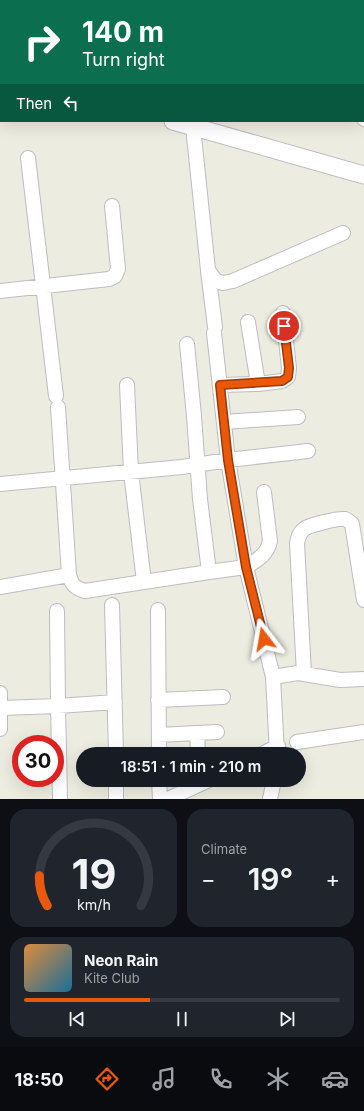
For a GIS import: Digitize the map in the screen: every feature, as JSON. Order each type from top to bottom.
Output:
[{"type":"street","points":[[277,747],[273,677],[246,567],[228,460],[208,270],[180,123],[364,175]]},
{"type":"street","points":[[28,158],[57,402],[69,575],[72,584],[77,589],[85,591],[246,567],[264,555],[268,549],[270,541],[264,492]]},
{"type":"street","points":[[0,291],[109,279],[115,276],[118,269],[112,206]]},
{"type":"street","points":[[208,270],[216,281],[223,283],[233,281],[343,233]]},
{"type":"street","points":[[220,385],[258,384],[282,381],[288,377],[289,368],[283,313]]},
{"type":"street","points":[[248,322],[258,384]]},
{"type":"street","points":[[187,344],[200,499],[209,572]]},
{"type":"street","points":[[127,385],[131,472],[144,582]]},
{"type":"street","points":[[224,422],[298,416]]},
{"type":"street","points":[[0,484],[198,466],[228,460],[308,451]]},
{"type":"street","points":[[304,674],[297,543],[298,536],[305,528],[338,519],[344,519],[352,524],[364,600]]},
{"type":"street","points":[[0,587],[69,575]]},
{"type":"street","points":[[112,605],[116,747]]},
{"type":"street","points":[[158,610],[159,747]]},
{"type":"street","points":[[57,611],[60,799]]},
{"type":"street","points":[[273,677],[288,673],[340,680],[364,679]]},
{"type":"street","points":[[0,693],[0,729]]},
{"type":"street","points":[[158,700],[223,697]]},
{"type":"street","points":[[1,708],[115,702]]},
{"type":"street","points":[[159,734],[217,732]]},
{"type":"street","points":[[297,742],[364,732]]},
{"type":"street","points":[[197,733],[198,747]]},
{"type":"street","points":[[116,787],[116,799]]},
{"type":"street","points":[[159,787],[160,799]]},
{"type":"street","points":[[168,799],[192,787]]},
{"type":"street","points":[[268,798],[272,787]]},
{"type":"route","points":[[264,639],[246,567],[226,449],[220,385],[258,384],[282,381],[288,377],[289,368],[284,326]]}]
